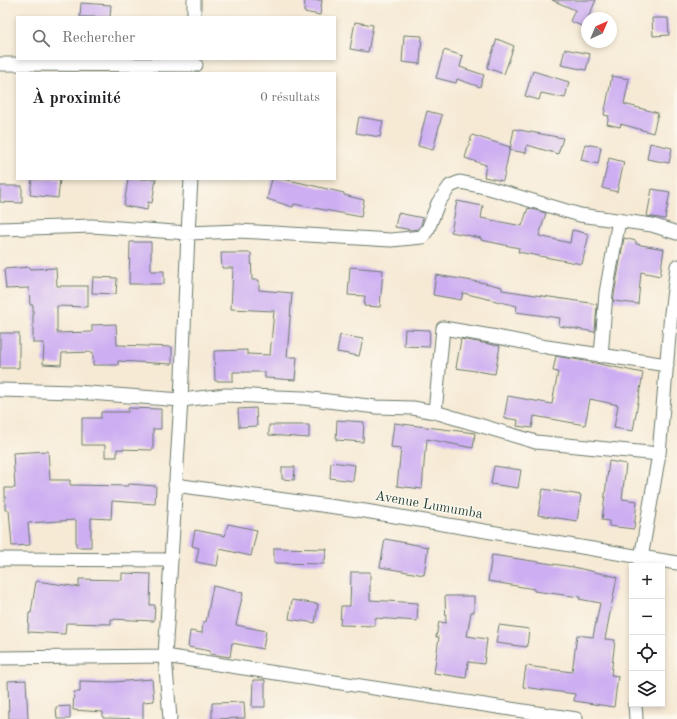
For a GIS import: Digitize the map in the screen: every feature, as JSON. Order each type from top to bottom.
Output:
[{"type":"street","points":[[194,0],[194,16]]},
{"type":"street","points":[[0,64],[195,66]]},
{"type":"street","points":[[170,719],[166,656],[181,400],[191,180]]},
{"type":"street","points":[[0,229],[92,226],[188,233],[239,231],[391,240],[422,237],[428,229],[438,203],[450,186],[460,182],[489,188],[580,215],[652,225],[677,233]]},
{"type":"street","points":[[601,356],[606,293],[619,220]]},
{"type":"street","points":[[640,562],[659,454],[671,313],[677,266]]},
{"type":"street","points":[[435,412],[443,328],[497,336],[547,347],[601,356],[667,364]]},
{"type":"street","points":[[0,390],[76,392],[181,400],[226,395],[304,398],[376,406],[413,408],[435,412],[536,442],[659,454]]},
{"type":"street","name":"Avenue Lumumba","points":[[175,485],[365,510],[640,562],[677,563]]},
{"type":"street","points":[[0,559],[171,560]]},
{"type":"street","points":[[0,658],[166,656],[576,719]]},
{"type":"street","points":[[635,707],[636,719]]},
{"type":"building","points":[[305,0],[322,0],[320,15],[304,12]]},
{"type":"building","points":[[552,0],[596,0],[591,12],[581,12],[581,26],[570,21],[575,10]]},
{"type":"building","points":[[81,3],[111,5],[110,16],[80,16]]},
{"type":"building","points":[[652,18],[668,18],[669,35],[653,36]]},
{"type":"building","points":[[355,22],[373,25],[368,52],[350,49]]},
{"type":"building","points":[[404,35],[422,36],[420,64],[402,62]]},
{"type":"building","points":[[497,39],[514,46],[504,74],[487,68]]},
{"type":"building","points":[[565,49],[590,54],[586,70],[561,65]]},
{"type":"building","points":[[444,50],[463,56],[460,67],[484,75],[480,87],[457,79],[456,83],[436,78]]},
{"type":"building","points":[[533,71],[569,82],[565,98],[541,93],[539,100],[525,96]]},
{"type":"building","points":[[612,76],[629,79],[624,104],[658,113],[653,133],[621,124],[620,127],[607,124],[609,116],[604,115]]},
{"type":"building","points":[[427,111],[442,115],[433,150],[418,146]]},
{"type":"building","points":[[359,117],[383,121],[380,137],[356,133]]},
{"type":"building","points":[[514,129],[563,138],[558,154],[527,145],[526,153],[510,150]]},
{"type":"building","points":[[472,135],[510,147],[503,181],[484,177],[486,165],[465,158]]},
{"type":"building","points":[[650,143],[672,148],[669,163],[647,159]]},
{"type":"building","points":[[585,144],[601,147],[598,164],[581,160]]},
{"type":"building","points":[[609,158],[624,162],[617,192],[602,188]]},
{"type":"building","points":[[32,180],[60,180],[58,198],[30,195]]},
{"type":"building","points":[[128,180],[156,180],[152,203],[148,202],[147,210],[124,206]]},
{"type":"building","points":[[272,180],[288,180],[344,193],[344,195],[364,200],[361,217],[294,204],[293,207],[267,199]]},
{"type":"building","points":[[0,186],[22,186],[22,203],[0,202]]},
{"type":"building","points":[[652,189],[670,192],[665,219],[647,216]]},
{"type":"building","points":[[457,201],[483,206],[481,218],[522,226],[528,208],[546,213],[539,236],[570,243],[572,230],[589,234],[582,264],[518,252],[519,248],[451,232]]},
{"type":"building","points":[[398,213],[423,218],[421,225],[418,229],[411,230],[395,227]]},
{"type":"building","points":[[624,238],[636,241],[636,244],[664,249],[660,276],[641,272],[638,304],[613,301]]},
{"type":"building","points":[[130,242],[151,242],[151,271],[164,271],[164,284],[129,284]]},
{"type":"building","points":[[221,253],[251,253],[252,280],[259,280],[259,290],[292,293],[287,357],[297,357],[295,380],[265,378],[265,372],[233,372],[233,381],[215,381],[214,351],[247,350],[247,354],[270,355],[274,311],[231,309],[233,268],[222,268]]},
{"type":"building","points":[[30,267],[30,269],[56,268],[57,286],[88,286],[88,307],[57,306],[57,333],[92,332],[92,325],[116,324],[117,345],[172,347],[172,364],[118,361],[118,365],[93,365],[93,352],[62,353],[61,365],[43,364],[44,343],[33,343],[33,305],[30,305],[29,288],[6,289],[4,269]]},
{"type":"building","points":[[350,267],[383,270],[380,307],[364,306],[365,296],[348,295]]},
{"type":"building","points":[[436,275],[485,283],[502,287],[502,290],[597,304],[595,332],[559,326],[560,318],[516,312],[517,306],[463,293],[461,300],[433,295]]},
{"type":"building","points":[[93,277],[117,278],[116,294],[92,293]]},
{"type":"building","points":[[405,329],[430,330],[429,347],[404,346]]},
{"type":"building","points":[[0,333],[19,333],[19,368],[0,368]]},
{"type":"building","points":[[340,335],[363,339],[359,356],[337,352]]},
{"type":"building","points":[[461,339],[500,346],[495,374],[456,368]]},
{"type":"building","points":[[556,356],[643,373],[633,431],[614,428],[618,405],[590,399],[585,425],[534,416],[532,428],[517,426],[518,420],[504,418],[508,396],[552,404],[558,372],[553,371]]},
{"type":"building","points":[[128,408],[161,409],[161,429],[153,429],[153,450],[117,449],[117,457],[105,457],[105,445],[82,445],[82,418],[101,418],[101,412],[128,412]]},
{"type":"building","points":[[256,408],[257,426],[239,427],[238,409]]},
{"type":"building","points":[[337,420],[364,422],[363,442],[336,440]]},
{"type":"building","points":[[394,423],[475,433],[473,448],[427,439],[422,489],[397,486],[401,448],[391,447]]},
{"type":"building","points":[[269,425],[309,425],[309,438],[269,435]]},
{"type":"building","points":[[48,451],[50,480],[70,480],[70,485],[128,486],[129,484],[156,486],[155,504],[112,501],[111,519],[91,518],[91,547],[76,547],[76,520],[28,523],[30,545],[12,546],[9,510],[5,510],[5,488],[15,488],[13,453]]},
{"type":"building","points":[[609,461],[626,464],[622,499],[637,501],[634,529],[609,526],[609,521],[602,520]]},
{"type":"building","points":[[331,462],[355,465],[353,481],[330,478]]},
{"type":"building","points":[[494,466],[521,470],[518,488],[491,484]]},
{"type":"building","points":[[282,467],[295,467],[294,480],[282,479]]},
{"type":"building","points":[[543,489],[581,495],[577,521],[538,515]]},
{"type":"building","points":[[228,524],[257,530],[251,556],[220,549],[217,566],[196,562],[199,548],[192,546],[195,530],[225,536]]},
{"type":"building","points":[[385,539],[428,547],[424,575],[380,567]]},
{"type":"building","points":[[274,548],[327,549],[324,564],[274,563]]},
{"type":"building","points":[[492,555],[573,567],[617,577],[605,639],[615,640],[611,675],[618,676],[614,707],[574,701],[575,694],[523,687],[526,666],[572,672],[577,635],[593,637],[600,603],[579,599],[580,597],[534,591],[534,589],[488,581]]},
{"type":"building","points":[[351,572],[370,572],[370,600],[418,603],[417,621],[375,618],[375,626],[340,625],[341,606],[350,606]]},
{"type":"building","points":[[122,573],[151,574],[150,605],[155,605],[154,621],[111,619],[111,624],[66,623],[65,634],[28,632],[29,613],[31,613],[36,581],[79,587],[79,579],[122,580]]},
{"type":"building","points":[[213,586],[243,593],[236,625],[266,631],[263,649],[232,643],[230,657],[210,654],[210,651],[188,647],[190,631],[202,633],[203,621],[206,622]]},
{"type":"building","points":[[445,596],[474,596],[474,612],[471,612],[467,636],[487,639],[484,664],[468,662],[466,678],[434,673],[439,637],[436,637],[439,622],[446,623]]},
{"type":"building","points":[[292,600],[318,604],[315,623],[289,619]]},
{"type":"building","points":[[499,625],[529,629],[527,647],[496,643]]},
{"type":"building","points":[[152,679],[154,701],[143,702],[143,719],[103,718],[103,712],[73,710],[74,692],[80,692],[80,681],[113,682]]},
{"type":"building","points":[[26,680],[28,719],[9,719],[8,681]]},
{"type":"building","points":[[253,680],[265,680],[265,707],[252,707]]},
{"type":"building","points":[[244,702],[245,718],[212,719],[212,703]]},
{"type":"building","points":[[70,706],[70,719],[57,719],[56,707]]}]
